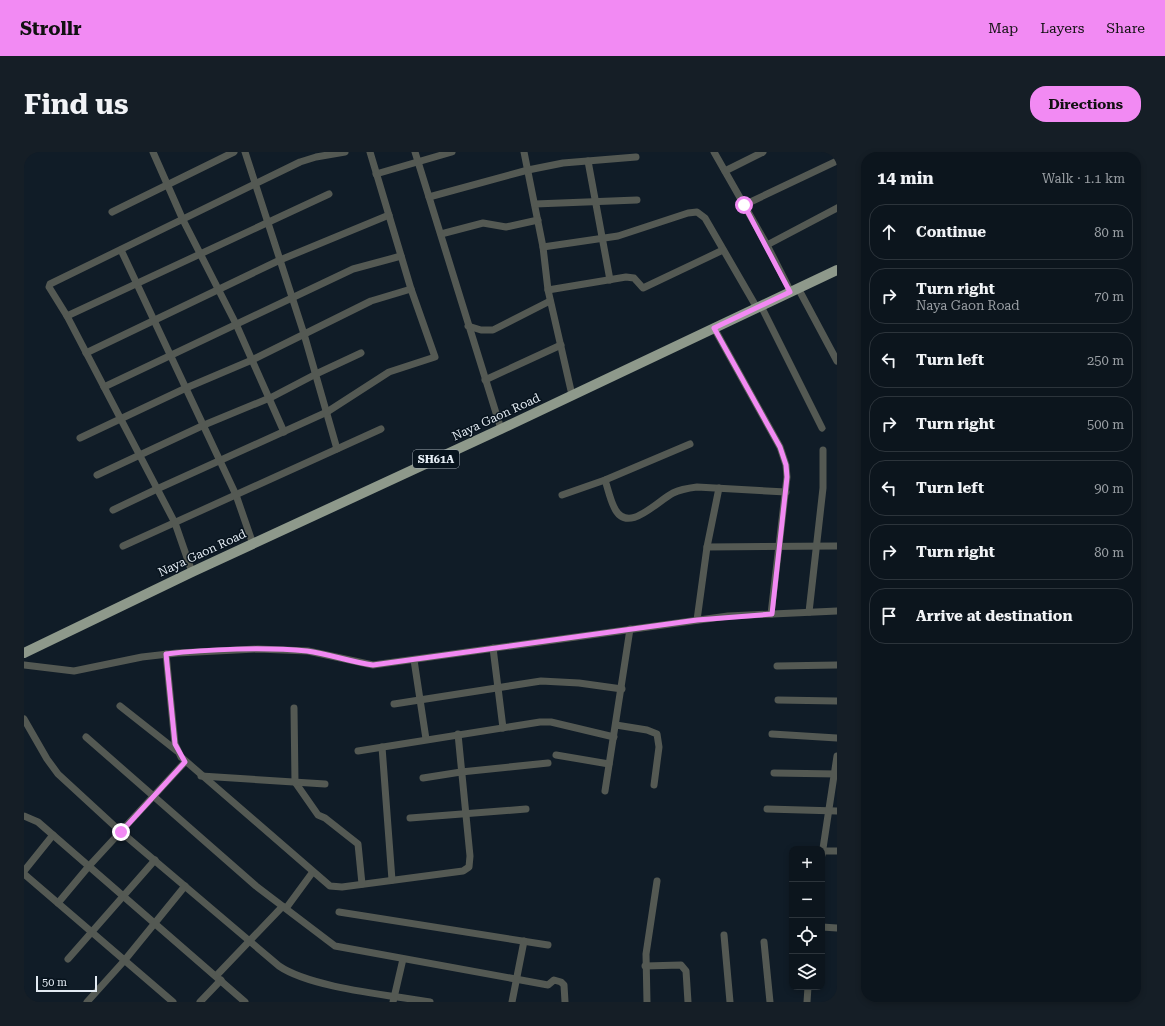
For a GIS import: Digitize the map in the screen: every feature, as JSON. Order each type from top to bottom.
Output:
[{"type":"main road","name":"Naya Gaon Road","points":[[24,653],[192,572],[501,429],[837,270]]},
{"type":"street","points":[[153,152],[184,220],[236,324],[284,432]]},
{"type":"street","points":[[112,212],[234,152]]},
{"type":"street","points":[[245,152],[256,182],[304,334],[337,449]]},
{"type":"street","points":[[192,572],[175,523],[67,316],[49,287],[52,281],[184,220],[256,182],[308,159],[345,152]]},
{"type":"street","points":[[114,510],[326,412],[389,372],[435,357],[411,289],[370,152]]},
{"type":"street","points":[[415,152],[501,429]]},
{"type":"street","points":[[376,174],[452,152]]},
{"type":"street","points":[[524,152],[543,247],[550,301],[572,395]]},
{"type":"street","points":[[714,152],[767,245],[837,361]]},
{"type":"street","points":[[725,171],[763,152]]},
{"type":"street","points":[[429,197],[528,170],[563,163],[636,157]]},
{"type":"street","points":[[588,161],[594,201],[610,280]]},
{"type":"street","points":[[744,205],[837,161]]},
{"type":"street","points":[[67,316],[137,285],[329,194]]},
{"type":"street","points":[[535,204],[637,200]]},
{"type":"street","points":[[767,245],[837,208]]},
{"type":"street","points":[[543,247],[618,236],[693,212],[701,214],[705,218],[723,250],[759,307],[822,428]]},
{"type":"street","points":[[86,353],[280,260],[389,215]]},
{"type":"street","points":[[441,234],[482,223],[506,227],[538,220]]},
{"type":"street","points":[[120,250],[221,461],[236,495],[253,544]]},
{"type":"street","points":[[548,290],[626,277],[634,278],[643,288],[723,250]]},
{"type":"street","points":[[104,387],[353,269],[401,256]]},
{"type":"street","points":[[80,438],[186,388],[252,360],[371,301],[411,289]]},
{"type":"street","points":[[468,326],[481,330],[493,330],[550,301]]},
{"type":"street","points":[[714,328],[780,447],[786,465],[786,492],[772,614]]},
{"type":"street","points":[[485,380],[561,345]]},
{"type":"street","points":[[98,476],[204,425],[269,398],[361,353]]},
{"type":"street","points":[[123,546],[381,429]]},
{"type":"street","points":[[562,495],[605,480],[690,444]]},
{"type":"street","points":[[809,612],[818,546],[823,472],[822,450]]},
{"type":"street","points":[[605,480],[614,508],[620,516],[627,518],[636,517],[674,492],[684,489],[719,488],[786,492]]},
{"type":"street","points":[[697,620],[707,547],[719,488]]},
{"type":"street","points":[[707,547],[837,546]]},
{"type":"street","points":[[24,665],[74,671],[142,657],[166,654],[258,649],[308,651],[351,662],[373,665],[697,620],[837,611]]},
{"type":"street","points":[[605,791],[622,690],[630,629]]},
{"type":"street","points":[[493,648],[503,728]]},
{"type":"street","points":[[166,654],[173,734],[177,751]]},
{"type":"street","points":[[414,660],[426,739]]},
{"type":"street","points":[[777,666],[837,665]]},
{"type":"street","points":[[394,704],[497,686],[541,681],[557,681],[622,690]]},
{"type":"street","points":[[778,700],[837,701]]},
{"type":"street","points":[[120,706],[177,751],[185,762],[200,776],[312,873],[324,883],[334,887],[466,870],[470,863],[470,856],[458,734]]},
{"type":"street","points":[[294,708],[295,782],[318,815],[325,818],[358,844],[362,884]]},
{"type":"street","points":[[24,719],[47,759],[58,774],[121,832],[248,942],[279,966],[294,975],[394,999],[430,1002]]},
{"type":"street","points":[[358,751],[540,722],[551,722],[614,737]]},
{"type":"street","points":[[616,725],[657,734],[659,747],[654,785]]},
{"type":"street","points":[[772,734],[837,738]]},
{"type":"street","points":[[86,737],[282,907],[335,946],[548,985],[554,980],[561,982],[564,985],[565,1002]]},
{"type":"street","points":[[382,747],[392,880]]},
{"type":"street","points":[[556,755],[610,764]]},
{"type":"street","points":[[823,846],[836,774],[837,756]]},
{"type":"street","points":[[58,904],[89,866],[185,762]]},
{"type":"street","points":[[423,778],[461,772],[548,763]]},
{"type":"street","points":[[774,773],[836,774]]},
{"type":"street","points":[[200,776],[325,784]]},
{"type":"street","points":[[410,818],[526,809]]},
{"type":"street","points":[[767,809],[837,811]]},
{"type":"street","points":[[24,816],[38,822],[54,835],[245,1002]]},
{"type":"street","points":[[54,835],[24,872],[91,933],[173,1002]]},
{"type":"street","points":[[825,853],[837,851]]},
{"type":"street","points":[[68,959],[155,860]]},
{"type":"street","points":[[200,1002],[248,942],[282,907],[287,907],[312,873]]},
{"type":"street","points":[[647,1002],[645,966],[657,881]]},
{"type":"street","points":[[87,1002],[124,961],[185,886]]},
{"type":"street","points":[[339,912],[548,945]]},
{"type":"street","points":[[825,927],[837,928]]},
{"type":"street","points":[[724,936],[730,1002]]},
{"type":"street","points":[[512,1002],[524,941]]},
{"type":"street","points":[[764,942],[770,1002]]},
{"type":"street","points":[[394,999],[403,959]]},
{"type":"street","points":[[645,966],[681,965],[684,967],[686,971],[688,1002]]},
{"type":"street","points":[[808,990],[808,1002]]},
{"type":"route","points":[[121,832],[185,762],[177,751],[173,734],[166,654],[258,649],[308,651],[351,662],[373,665],[391,664],[563,638],[697,620],[752,614],[772,614],[786,492],[786,465],[780,447],[714,328],[790,292],[767,245],[744,205]]}]
